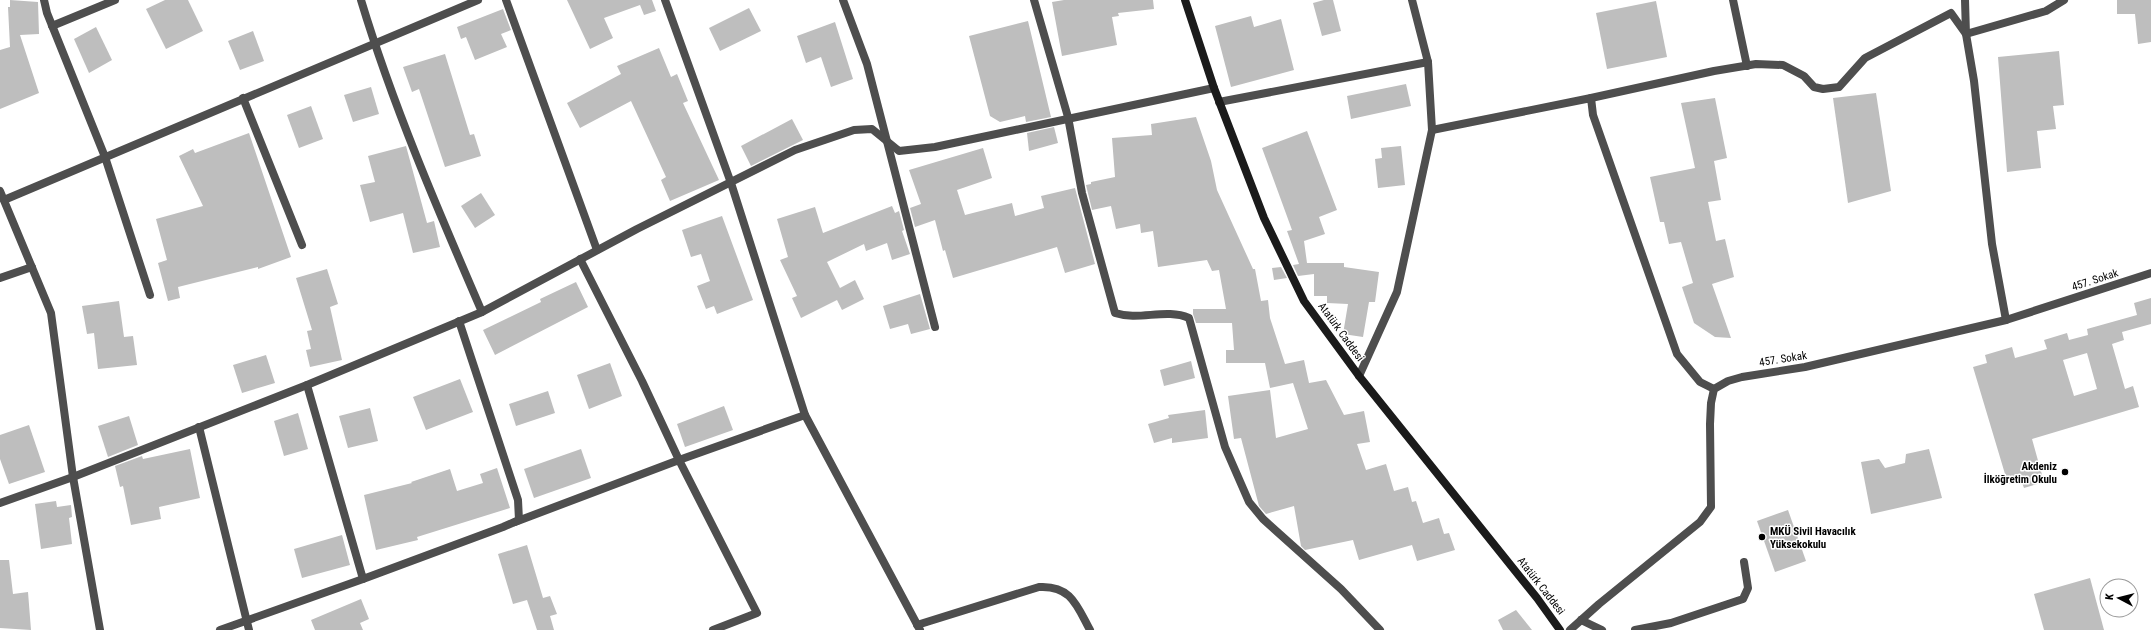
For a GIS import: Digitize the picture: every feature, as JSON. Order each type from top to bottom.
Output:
[{"type":"main road","name":"Atatürk Caddesi","points":[[1185,0],[1219,102],[1264,218],[1304,301],[1360,376],[1537,598],[1560,630]]},
{"type":"street","points":[[44,0],[52,26],[105,157],[150,295]]},
{"type":"street","points":[[52,26],[115,0]]},
{"type":"street","points":[[361,0],[374,43],[442,219],[482,312]]},
{"type":"street","points":[[4,200],[478,0]]},
{"type":"street","points":[[506,0],[597,250]]},
{"type":"street","points":[[665,0],[731,183],[806,415],[918,628],[1039,587],[1047,587],[1061,590],[1073,599],[1090,630]]},
{"type":"street","points":[[843,0],[867,64],[935,327]]},
{"type":"street","points":[[1034,0],[1068,117],[1082,193],[1115,313],[1125,316],[1179,314],[1189,318],[1225,447],[1249,502],[1263,519],[1341,589],[1380,630]]},
{"type":"street","points":[[1360,376],[1397,292],[1432,130],[1428,62],[1412,0]]},
{"type":"street","points":[[1733,0],[1747,66]]},
{"type":"street","points":[[1965,0],[1966,34],[1974,81],[1992,244],[2006,320]]},
{"type":"street","points":[[1966,34],[2046,11],[2064,0]]},
{"type":"street","points":[[1432,130],[1747,66],[1783,65],[1804,76],[1814,87],[1824,89],[1840,87],[1866,58],[1951,13],[1966,34]]},
{"type":"street","points":[[1219,102],[1428,62]]},
{"type":"street","points":[[0,503],[199,428],[482,312],[597,250],[794,150],[854,130],[872,129],[899,151],[935,147],[1068,117],[1214,88]]},
{"type":"street","points":[[243,98],[302,245]]},
{"type":"street","points":[[1570,630],[1700,522],[1711,507],[1711,403],[1714,389],[1700,382],[1677,354],[1593,115],[1590,98]]},
{"type":"street","points":[[0,191],[51,313],[72,477],[100,630]]},
{"type":"street","points":[[580,259],[642,381],[679,460],[757,613],[714,630]]},
{"type":"street","points":[[0,278],[32,267]]},
{"type":"street","name":"457. Sokak","points":[[1714,389],[1728,381],[1742,377],[1805,367],[2006,320],[2151,273]]},
{"type":"street","points":[[459,321],[518,500],[519,520],[514,522]]},
{"type":"street","points":[[307,385],[363,579]]},
{"type":"street","points":[[220,630],[363,579],[679,460],[806,415]]},
{"type":"street","points":[[199,428],[249,630]]},
{"type":"street","points":[[1635,630],[1671,623],[1742,599],[1748,588],[1744,562]]},
{"type":"street","points":[[1581,620],[1602,630]]},
{"type":"building","points":[[10,0],[38,2],[39,34],[20,35],[39,93],[0,109],[0,50],[10,47],[8,7],[10,7]]},
{"type":"building","points":[[165,0],[188,0],[203,31],[166,49],[146,9]]},
{"type":"building","points":[[567,0],[652,0],[656,11],[644,15],[640,5],[604,18],[613,38],[590,49]]},
{"type":"building","points":[[1064,0],[1153,0],[1154,9],[1118,13],[1119,16],[1112,17],[1117,45],[1062,56],[1052,2]]},
{"type":"building","points":[[1324,0],[1333,0],[1341,31],[1322,36],[1313,3]]},
{"type":"building","points":[[2117,0],[2151,0],[2151,42],[2138,44],[2135,14],[2117,14]]},
{"type":"building","points":[[1656,1],[1667,57],[1607,69],[1596,13]]},
{"type":"building","points":[[749,8],[761,31],[720,51],[709,28]]},
{"type":"building","points":[[503,9],[511,30],[501,34],[507,47],[475,60],[466,37],[461,39],[457,27]]},
{"type":"building","points":[[1251,16],[1254,27],[1281,19],[1294,70],[1231,87],[1215,26]]},
{"type":"building","points":[[1028,21],[1051,117],[1026,122],[1025,116],[1000,122],[990,116],[969,36]]},
{"type":"building","points":[[835,22],[853,79],[831,87],[821,57],[806,63],[797,36]]},
{"type":"building","points":[[96,27],[112,60],[89,73],[74,39]]},
{"type":"building","points":[[253,31],[264,61],[240,70],[228,41]]},
{"type":"building","points":[[659,48],[671,77],[677,74],[688,101],[683,103],[719,180],[670,201],[661,180],[666,177],[631,101],[580,128],[567,103],[621,74],[617,66]]},
{"type":"building","points":[[2059,51],[2064,105],[2053,106],[2056,129],[2037,131],[2041,168],[2007,172],[1998,57]]},
{"type":"building","points":[[445,54],[470,135],[474,134],[481,156],[445,167],[419,89],[412,92],[403,67]]},
{"type":"building","points":[[1406,84],[1411,106],[1351,119],[1347,96]]},
{"type":"building","points":[[371,87],[379,114],[353,122],[344,95]]},
{"type":"building","points":[[1876,93],[1891,191],[1848,203],[1833,98]]},
{"type":"building","points":[[1715,98],[1727,158],[1714,161],[1721,200],[1708,202],[1716,241],[1725,239],[1734,277],[1712,284],[1731,338],[1715,337],[1694,323],[1682,287],[1693,283],[1681,242],[1669,244],[1664,222],[1660,222],[1650,177],[1695,168],[1681,103]]},
{"type":"building","points":[[311,106],[323,139],[299,148],[287,115]]},
{"type":"building","points":[[1196,117],[1211,161],[1217,190],[1253,269],[1255,269],[1261,301],[1268,300],[1270,318],[1285,364],[1304,360],[1309,383],[1326,380],[1344,415],[1364,411],[1370,442],[1357,444],[1366,470],[1386,464],[1394,491],[1408,487],[1412,502],[1416,501],[1423,523],[1439,518],[1444,534],[1449,533],[1455,550],[1417,561],[1412,545],[1359,560],[1353,540],[1305,550],[1301,546],[1294,506],[1266,514],[1259,506],[1241,438],[1234,439],[1228,396],[1270,390],[1276,438],[1308,429],[1293,383],[1270,388],[1265,363],[1226,363],[1226,350],[1234,350],[1232,323],[1196,323],[1193,314],[1193,309],[1226,309],[1219,270],[1212,271],[1207,260],[1158,267],[1153,231],[1141,233],[1140,224],[1116,229],[1111,206],[1092,210],[1086,185],[1091,184],[1091,182],[1115,177],[1112,138],[1152,135],[1151,124]]},
{"type":"building","points":[[792,119],[803,140],[751,166],[741,146]]},
{"type":"building","points":[[1054,127],[1058,143],[1029,151],[1027,133]]},
{"type":"building","points":[[1307,131],[1337,210],[1319,217],[1325,234],[1304,241],[1307,263],[1344,263],[1344,267],[1379,272],[1375,302],[1369,302],[1363,337],[1343,334],[1348,304],[1327,303],[1327,296],[1314,296],[1314,274],[1298,276],[1293,265],[1299,264],[1287,231],[1292,230],[1262,148]]},
{"type":"building","points":[[249,133],[291,257],[258,269],[258,267],[178,287],[180,298],[168,301],[158,263],[167,260],[156,219],[203,206],[179,156],[193,149],[195,153]]},
{"type":"building","points":[[406,146],[427,223],[434,221],[440,247],[413,253],[403,213],[370,222],[360,185],[375,182],[368,156]]},
{"type":"building","points":[[1401,146],[1405,185],[1378,188],[1375,159],[1382,158],[1381,148]]},
{"type":"building","points":[[983,148],[992,178],[957,190],[965,215],[1012,203],[1015,216],[1044,208],[1041,196],[1075,188],[1095,264],[1065,273],[1057,247],[953,278],[945,250],[943,251],[935,220],[915,227],[910,208],[921,204],[909,170]]},
{"type":"building","points":[[481,193],[495,215],[475,228],[461,206]]},
{"type":"building","points":[[892,206],[895,213],[899,211],[904,230],[902,231],[910,254],[892,260],[887,243],[866,251],[864,244],[827,262],[840,288],[855,280],[864,299],[842,310],[837,300],[801,318],[792,298],[797,296],[780,260],[788,257],[777,219],[815,207],[823,233]]},
{"type":"building","points":[[722,216],[753,300],[717,314],[714,306],[706,309],[697,286],[710,281],[701,254],[691,257],[682,230]]},
{"type":"building","points":[[1281,267],[1287,278],[1274,280],[1272,268]]},
{"type":"building","points":[[327,269],[338,304],[330,307],[342,360],[310,367],[306,350],[311,349],[307,331],[312,330],[296,278]]},
{"type":"building","points":[[576,282],[588,307],[495,355],[483,330],[541,302],[540,299]]},
{"type":"building","points":[[920,294],[930,329],[911,334],[908,324],[890,329],[883,306]]},
{"type":"building","points":[[2151,298],[2151,324],[2122,332],[2124,340],[2112,344],[2125,389],[2133,386],[2139,407],[2032,439],[2044,482],[2024,488],[2021,480],[2008,484],[1973,367],[1987,363],[1985,355],[2012,347],[2015,358],[2047,349],[2044,340],[2067,333],[2069,340],[2088,335],[2087,329],[2137,315],[2134,303]],"holes":[[[2087,353],[2097,389],[2074,396],[2063,360]]]},
{"type":"building","points":[[119,301],[124,337],[133,336],[137,365],[98,369],[94,333],[87,334],[82,306]]},
{"type":"building","points":[[266,355],[275,383],[242,393],[233,365]]},
{"type":"building","points":[[1191,361],[1195,378],[1164,386],[1160,370]]},
{"type":"building","points":[[610,363],[622,396],[589,409],[577,375]]},
{"type":"building","points":[[460,379],[473,412],[426,430],[413,397]]},
{"type":"building","points":[[548,391],[555,413],[516,426],[509,404]]},
{"type":"building","points":[[724,406],[733,430],[685,447],[677,424]]},
{"type":"building","points":[[370,408],[378,441],[348,448],[339,416]]},
{"type":"building","points":[[1205,410],[1208,438],[1172,443],[1172,438],[1154,443],[1148,424],[1169,418],[1168,415]]},
{"type":"building","points":[[298,413],[308,449],[284,456],[274,421]]},
{"type":"building","points":[[129,416],[138,445],[108,457],[98,426]]},
{"type":"building","points":[[29,425],[45,472],[9,484],[0,459],[0,435]]},
{"type":"building","points":[[190,449],[200,498],[159,507],[161,519],[131,525],[123,486],[120,487],[115,466],[142,456],[143,459]]},
{"type":"building","points":[[581,449],[591,478],[534,498],[524,469]]},
{"type":"building","points":[[1929,449],[1942,498],[1871,514],[1861,462],[1879,459],[1885,468],[1905,463],[1906,454]]},
{"type":"building","points":[[497,468],[510,508],[417,537],[418,540],[376,550],[364,495],[412,483],[411,482],[450,469],[457,491],[483,483],[480,474]]},
{"type":"building","points":[[56,501],[57,507],[71,505],[72,517],[69,518],[72,544],[41,549],[35,504]]},
{"type":"building","points":[[1788,510],[1806,561],[1775,572],[1757,521]]},
{"type":"building","points":[[342,535],[350,565],[302,578],[294,549]]},
{"type":"building","points":[[527,545],[543,598],[550,596],[557,614],[550,616],[554,630],[537,630],[527,600],[513,604],[498,554]]},
{"type":"building","points":[[0,560],[9,560],[13,594],[28,592],[31,630],[0,628]]},
{"type":"building","points":[[2090,578],[2099,611],[2099,618],[2101,618],[2104,630],[2044,630],[2034,594]]},
{"type":"building","points":[[361,599],[369,619],[360,623],[363,630],[315,630],[311,620]]},
{"type":"building","points":[[1516,610],[1532,630],[1503,630],[1498,620]]},
{"type":"place","name":"Akdeniz İlköğretim Okulu","points":[[2065,472]]},
{"type":"place","name":"MKÜ Sivil Havacılık Yüksekokulu","points":[[1762,537]]}]
